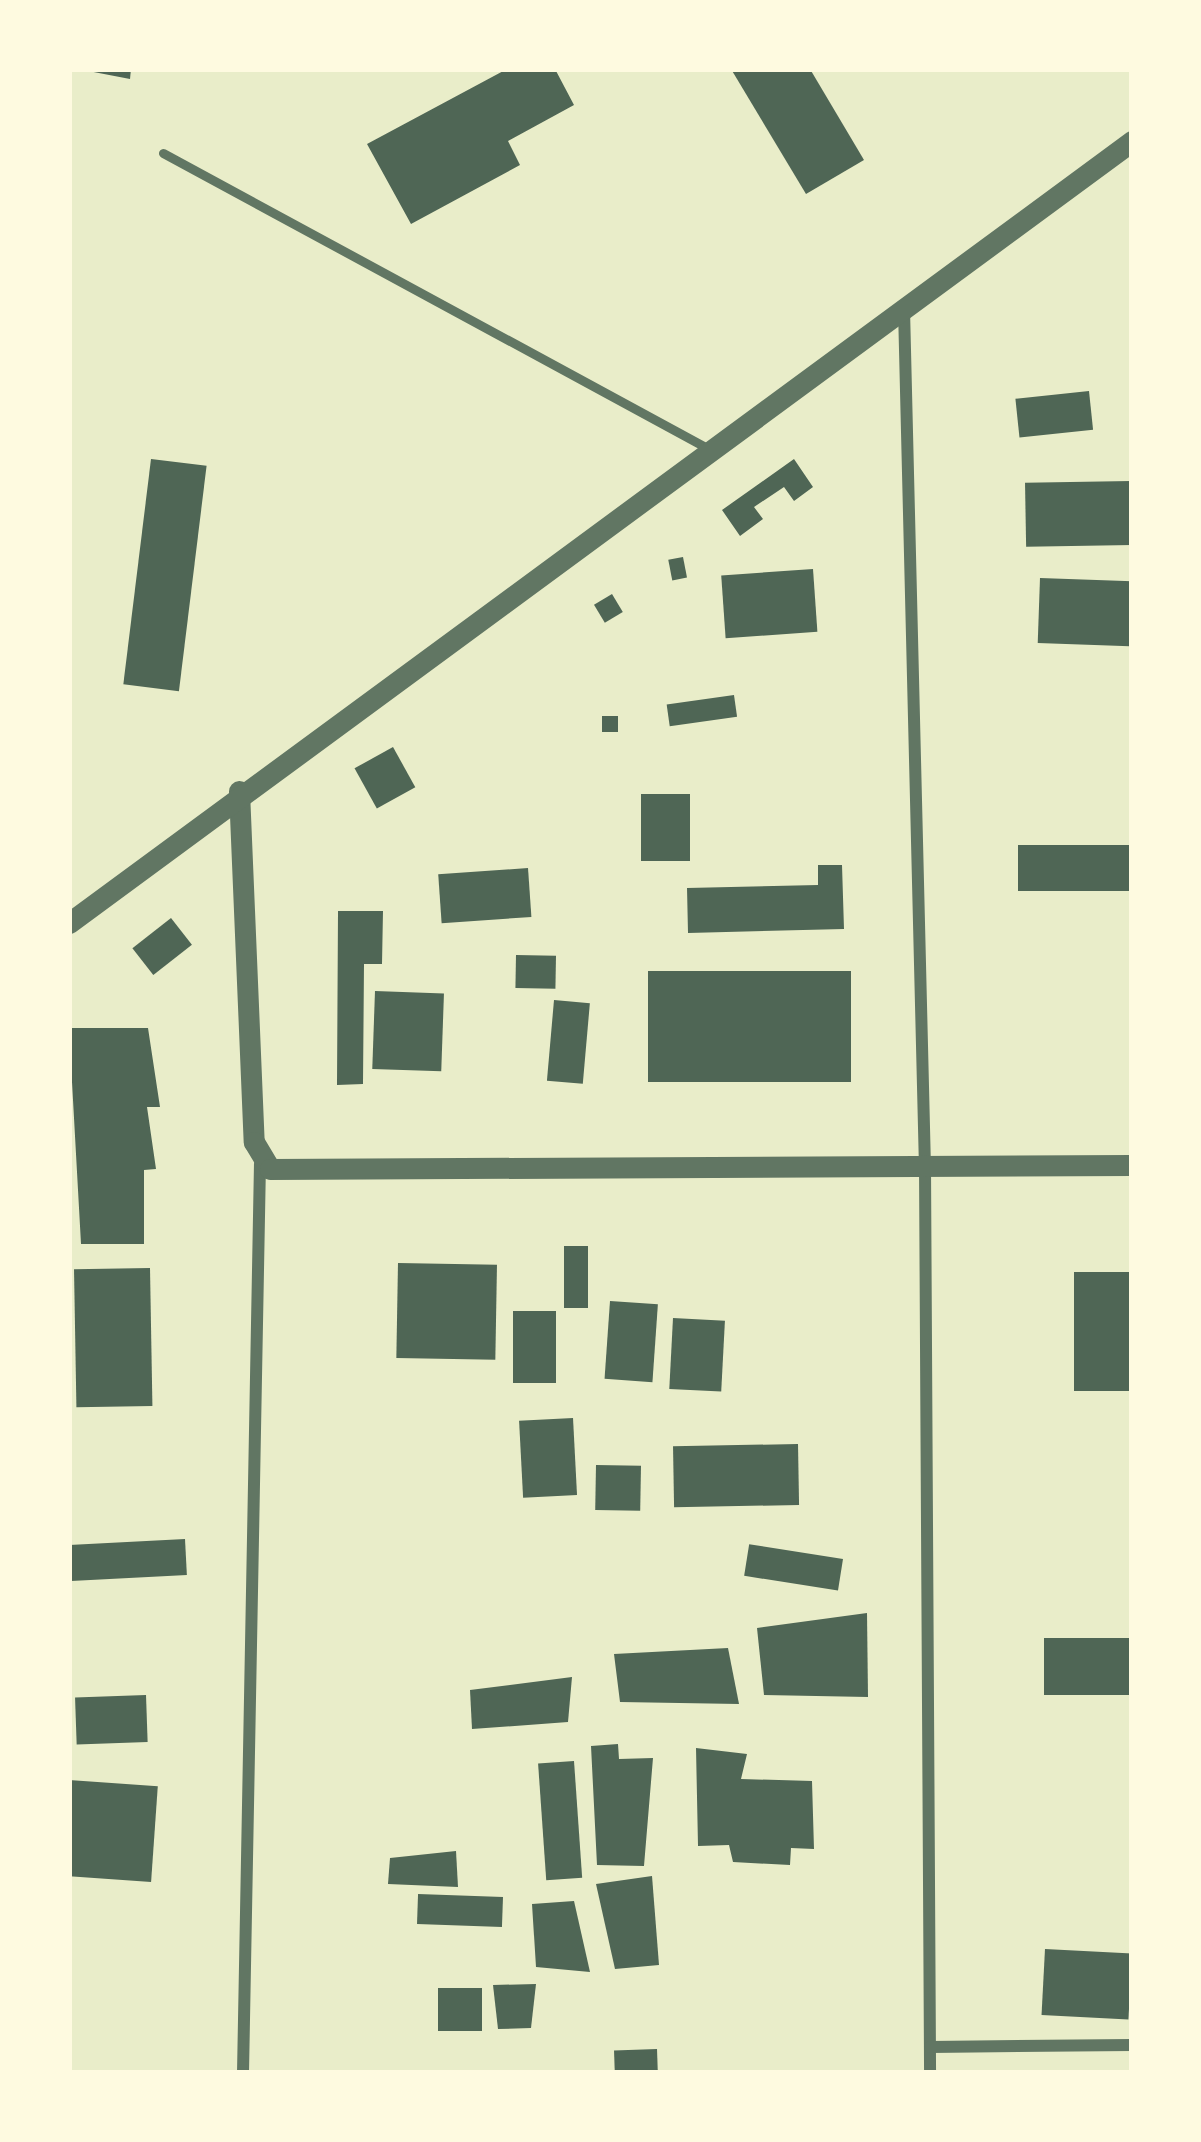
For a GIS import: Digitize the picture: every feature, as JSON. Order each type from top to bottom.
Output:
[{"type":"street","points":[[69,923],[239,791],[1132,141]]},
{"type":"street","points":[[904,308],[925,1166],[930,2073]]},
{"type":"street","points":[[239,791],[260,1164],[243,2073]]},
{"type":"street","points":[[260,1164],[1132,1165]]},
{"type":"street","points":[[930,2047],[1132,2045]]},
{"type":"lane","points":[[163,153],[709,449]]},
{"type":"building","points":[[78,69],[131,69],[130,79]]},
{"type":"building","points":[[507,69],[555,69],[574,105],[508,141],[520,165],[411,224],[367,144]]},
{"type":"building","points":[[731,69],[810,69],[864,160],[806,194]]},
{"type":"building","points":[[1089,391],[1093,430],[1019,438],[1015,399]]},
{"type":"building","points":[[151,459],[207,466],[179,691],[123,684]]},
{"type":"building","points":[[794,459],[813,487],[794,501],[784,487],[754,507],[763,519],[740,536],[722,510]]},
{"type":"building","points":[[1131,481],[1132,545],[1026,547],[1025,483]]},
{"type":"building","points":[[683,557],[687,578],[672,580],[668,560]]},
{"type":"building","points":[[813,569],[817,632],[726,638],[721,575]]},
{"type":"building","points":[[1040,578],[1132,581],[1130,646],[1038,643]]},
{"type":"building","points":[[612,594],[623,612],[605,623],[594,605]]},
{"type":"building","points":[[734,695],[737,717],[670,726],[667,704]]},
{"type":"building","points":[[602,716],[618,716],[618,732],[602,732]]},
{"type":"building","points":[[393,747],[415,787],[377,809],[355,768]]},
{"type":"building","points":[[641,794],[690,794],[690,861],[641,861]]},
{"type":"building","points":[[1018,845],[1132,845],[1132,891],[1018,891]]},
{"type":"building","points":[[818,865],[842,865],[844,929],[688,933],[687,888],[818,885]]},
{"type":"building","points":[[528,868],[531,917],[442,923],[438,874]]},
{"type":"building","points":[[338,911],[383,911],[382,964],[364,964],[363,1084],[337,1085]]},
{"type":"building","points":[[171,918],[192,945],[153,975],[132,948]]},
{"type":"building","points":[[516,955],[556,956],[555,989],[515,988]]},
{"type":"building","points":[[648,971],[851,971],[851,1082],[648,1082]]},
{"type":"building","points":[[375,991],[444,993],[441,1071],[372,1069]]},
{"type":"building","points":[[554,1000],[590,1003],[583,1084],[547,1081]]},
{"type":"building","points":[[69,1028],[148,1028],[160,1107],[147,1107],[156,1169],[144,1170],[144,1244],[81,1244]]},
{"type":"building","points":[[564,1246],[588,1246],[588,1308],[564,1308]]},
{"type":"building","points":[[398,1263],[497,1265],[495,1360],[396,1358]]},
{"type":"building","points":[[150,1268],[152,1406],[76,1407],[74,1269]]},
{"type":"building","points":[[1074,1272],[1132,1272],[1132,1391],[1074,1391]]},
{"type":"building","points":[[610,1301],[658,1304],[652,1382],[605,1379]]},
{"type":"building","points":[[513,1311],[556,1311],[556,1383],[513,1383]]},
{"type":"building","points":[[673,1318],[725,1321],[721,1392],[669,1389]]},
{"type":"building","points":[[573,1418],[577,1495],[523,1498],[519,1421]]},
{"type":"building","points":[[798,1444],[799,1505],[674,1507],[673,1446]]},
{"type":"building","points":[[596,1465],[641,1466],[640,1511],[595,1510]]},
{"type":"building","points":[[185,1539],[187,1575],[71,1581],[69,1545]]},
{"type":"building","points":[[749,1544],[843,1559],[838,1591],[744,1576]]},
{"type":"building","points":[[867,1613],[868,1697],[764,1695],[757,1628]]},
{"type":"building","points":[[1044,1638],[1132,1638],[1132,1695],[1044,1695]]},
{"type":"building","points":[[728,1648],[739,1704],[620,1702],[614,1654]]},
{"type":"building","points":[[572,1677],[568,1722],[472,1729],[470,1690]]},
{"type":"building","points":[[146,1695],[148,1742],[77,1744],[75,1697]]},
{"type":"building","points":[[618,1744],[619,1759],[653,1758],[644,1866],[597,1865],[591,1746]]},
{"type":"building","points":[[696,1748],[747,1754],[741,1779],[812,1781],[814,1849],[791,1848],[790,1865],[733,1862],[729,1845],[698,1846]]},
{"type":"building","points":[[574,1761],[582,1878],[546,1880],[538,1764]]},
{"type":"building","points":[[69,1780],[158,1786],[151,1882],[69,1876]]},
{"type":"building","points":[[456,1851],[458,1887],[388,1884],[390,1858]]},
{"type":"building","points":[[652,1876],[659,1965],[615,1969],[596,1884]]},
{"type":"building","points":[[418,1894],[503,1897],[502,1927],[417,1924]]},
{"type":"building","points":[[574,1901],[590,1972],[536,1967],[532,1904]]},
{"type":"building","points":[[1045,1949],[1132,1954],[1128,2019],[1042,2015]]},
{"type":"building","points":[[536,1984],[531,2028],[498,2029],[493,1985]]},
{"type":"building","points":[[438,1988],[482,1988],[482,2031],[438,2031]]},
{"type":"building","points":[[657,2049],[658,2073],[615,2073],[614,2051]]}]
